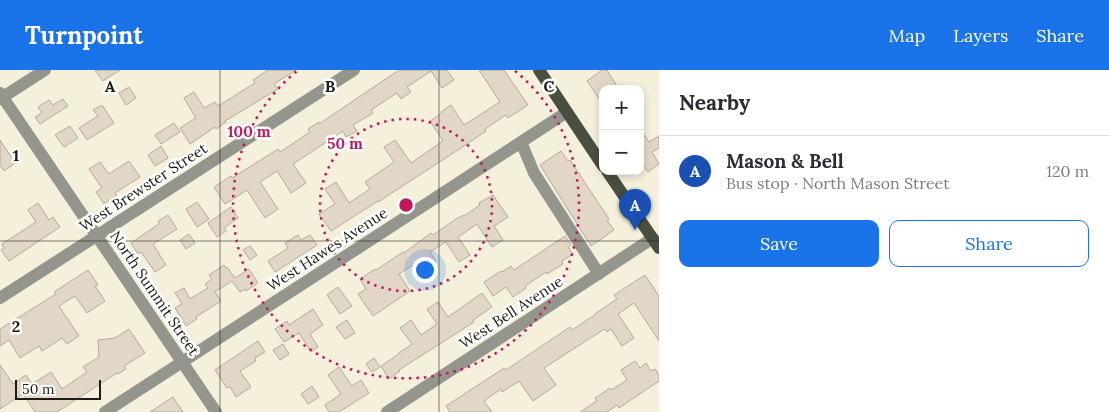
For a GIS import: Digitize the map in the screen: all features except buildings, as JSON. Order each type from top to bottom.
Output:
[{"type":"main road","points":[[539,70],[599,160]]},
{"type":"main road","points":[[609,175],[656,243]]},
{"type":"street","points":[[1,96],[45,70]]},
{"type":"street","name":"West Brewster Street","points":[[0,298],[354,70]]},
{"type":"street","name":"North Summit Street","points":[[1,96],[216,412]]},
{"type":"street","name":"West Hawes Avenue","points":[[105,412],[567,112]]},
{"type":"street","points":[[521,142],[534,173],[599,274]]},
{"type":"street","name":"West Bell Avenue","points":[[386,412],[599,274],[656,243]]},
{"type":"place","name":"Mason & Bell","points":[[635,230]]}]
